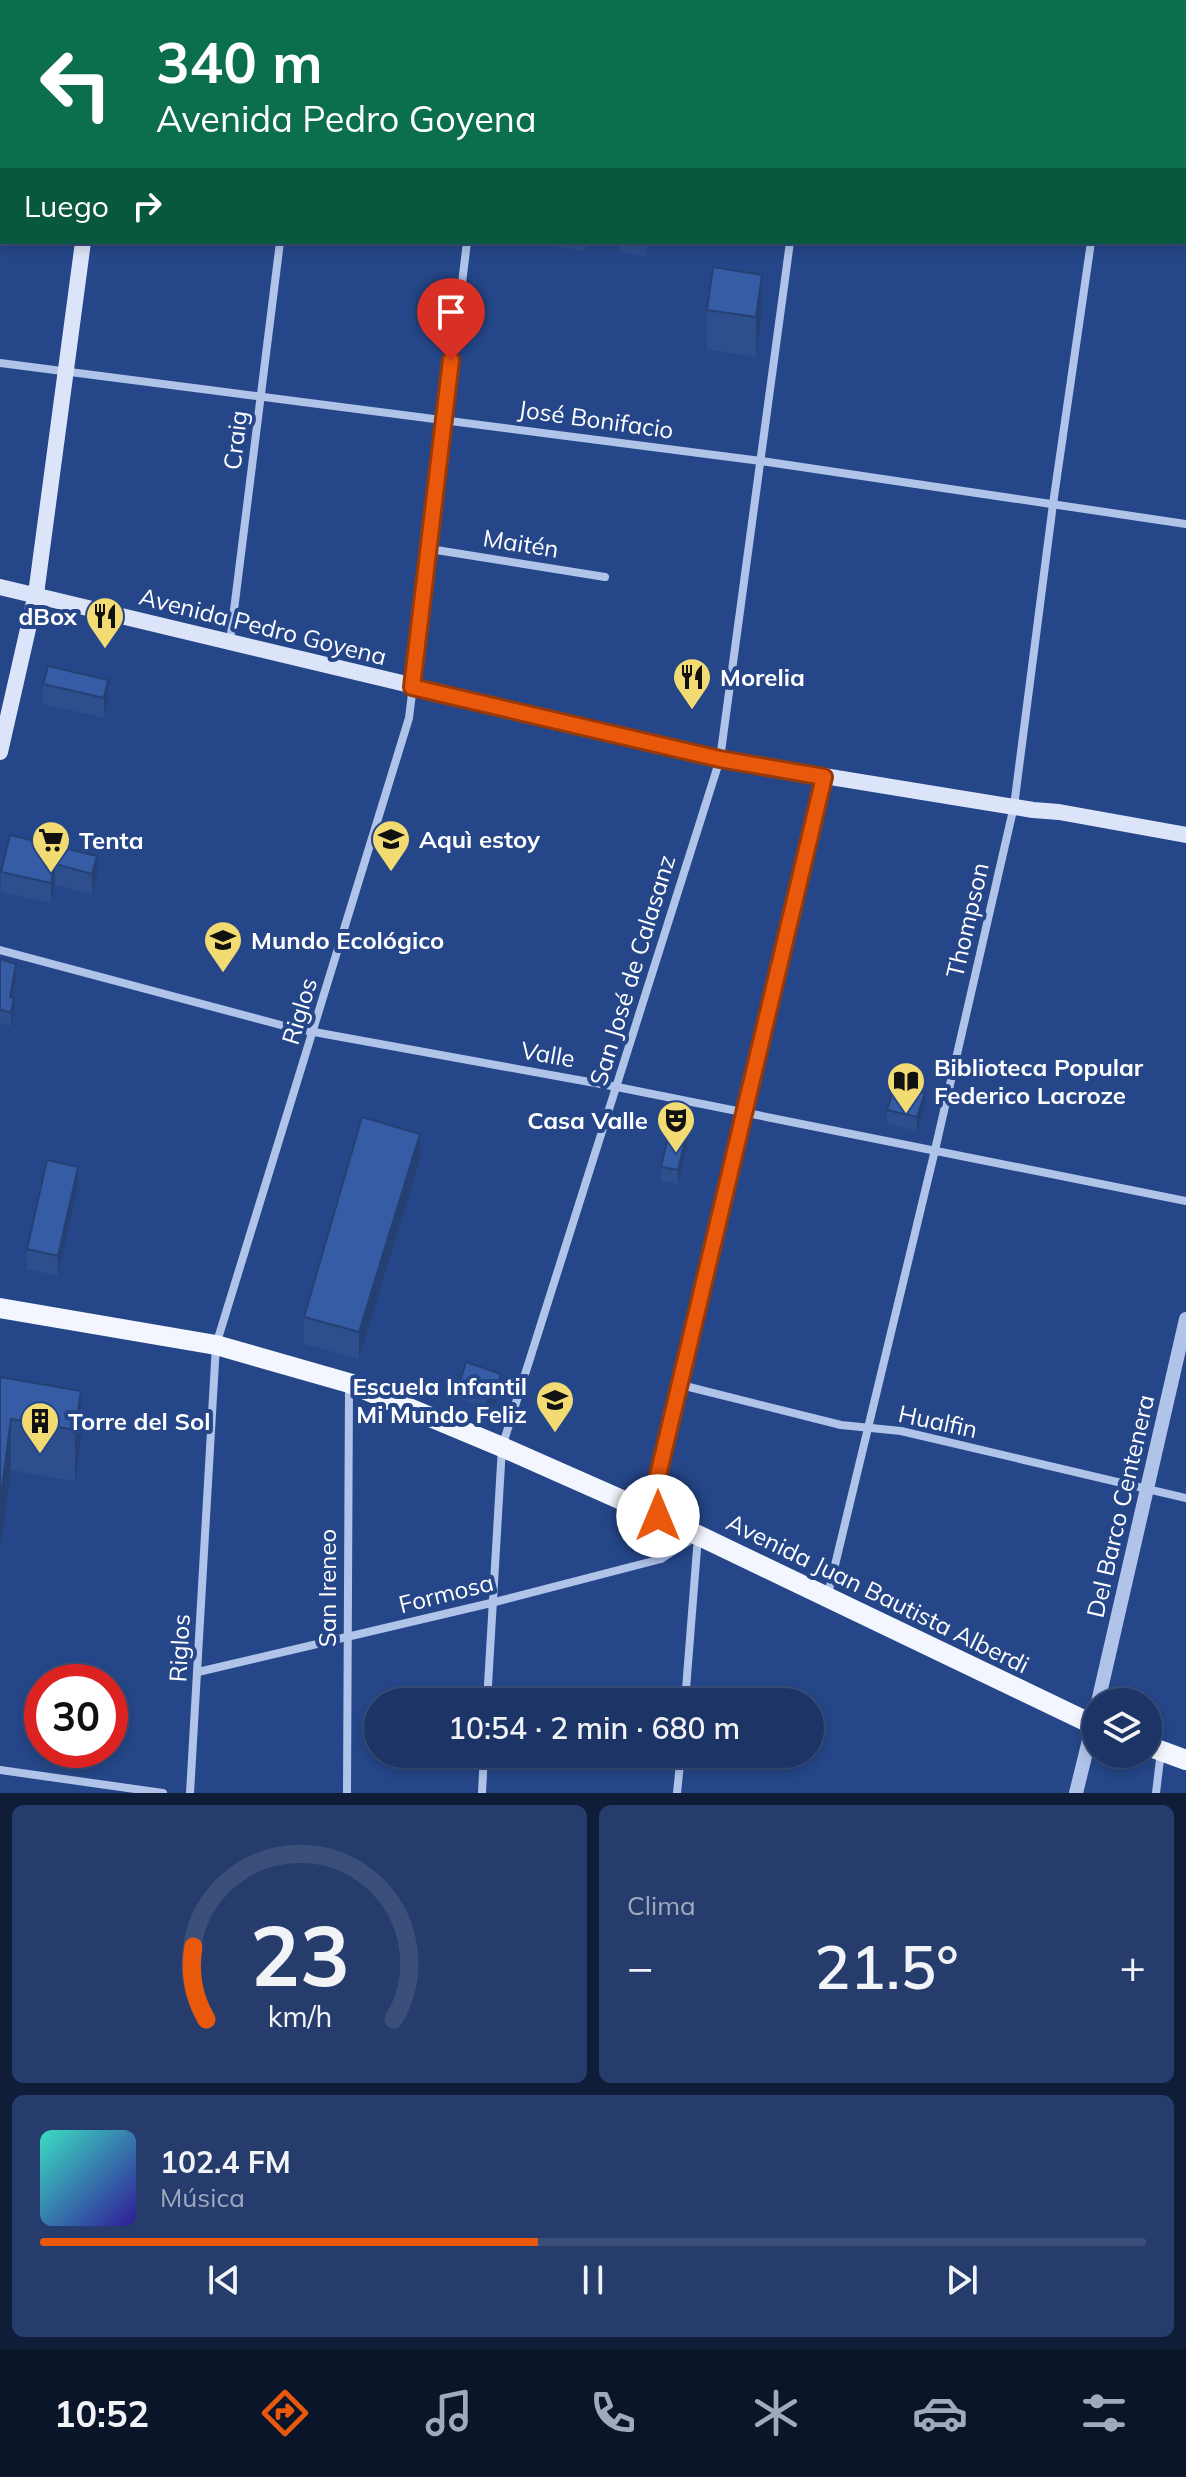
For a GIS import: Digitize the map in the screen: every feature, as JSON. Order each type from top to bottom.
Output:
[{"type":"main road","points":[[0,752],[36,594],[83,244]]},
{"type":"main road","name":"Avenida Pedro Goyena","points":[[0,587],[720,759],[1186,835]]},
{"type":"main road","name":"Avenida Pedro Goyena","points":[[1033,810],[1057,821],[1186,845]]},
{"type":"main road","name":"Avenida Juan Bautista Alberdi","points":[[0,1308],[216,1345],[349,1383],[658,1516],[1082,1714]]},
{"type":"main road","points":[[1162,1751],[1186,1760]]},
{"type":"street","name":"Craig","points":[[230,643],[280,244]]},
{"type":"street","name":"Riglos","points":[[190,1793],[216,1345],[409,718],[467,244]]},
{"type":"street","name":"San José de Calasanz","points":[[488,1688],[502,1447],[720,759],[790,244]]},
{"type":"street","name":"Thompson","points":[[827,1596],[1014,806],[1091,244]]},
{"type":"street","name":"José Bonifacio","points":[[0,363],[761,461],[1186,524]]},
{"type":"street","name":"Maitén","points":[[430,549],[605,577]]},
{"type":"street","points":[[661,1559],[655,1488],[824,777]]},
{"type":"street","name":"Valle","points":[[0,950],[292,1028],[617,1087],[1186,1201]]},
{"type":"street","name":"Del Barco Centenera","points":[[1101,1688],[1186,1319]]},
{"type":"street","name":"San Ireneo","points":[[347,1793],[349,1383]]},
{"type":"street","name":"Hualfin","points":[[681,1385],[841,1425],[901,1431],[1186,1498]]},
{"type":"street","points":[[686,1688],[698,1535]]},
{"type":"street","name":"Formosa","points":[[198,1672],[491,1603],[661,1559],[698,1535]]},
{"type":"street","points":[[482,1793],[483,1768]]},
{"type":"street","points":[[677,1793],[680,1768]]},
{"type":"street","points":[[1076,1793],[1083,1768]]},
{"type":"street","points":[[1155,1768],[1156,1793]]},
{"type":"street","points":[[0,1770],[163,1793]]},
{"type":"building","points":[[713,267],[762,275],[756,317],[707,310]]},
{"type":"building","points":[[48,666],[108,680],[104,698],[43,684]]},
{"type":"building","points":[[10,835],[97,856],[92,874],[55,864],[51,883],[1,872]]},
{"type":"building","points":[[0,959],[16,964],[10,997],[14,998],[11,1012],[0,1010]]},
{"type":"building","points":[[895,1085],[925,1093],[917,1117],[887,1110]]},
{"type":"building","name":"Casa Valle","points":[[674,1112],[691,1115],[678,1170],[661,1167]]},
{"type":"building","points":[[362,1117],[420,1134],[359,1332],[304,1317]]},
{"type":"building","points":[[47,1160],[78,1167],[58,1256],[27,1249]]},
{"type":"building","points":[[466,1362],[501,1374],[494,1395],[487,1397],[459,1385]]},
{"type":"building","points":[[0,1377],[81,1391],[75,1430],[11,1419],[0,1503]]},
{"type":"place","name":"dBox","points":[[105,650]]},
{"type":"place","name":"Morelia","points":[[692,711]]},
{"type":"place","name":"Aquì estoy","points":[[391,873]]},
{"type":"place","name":"Tenta","points":[[51,874]]},
{"type":"place","name":"Mundo Ecológico","points":[[223,974]]},
{"type":"place","name":"Biblioteca Popular Federico Lacroze","points":[[906,1115]]},
{"type":"place","name":"Casa Valle","points":[[676,1154]]},
{"type":"place","name":"Escuela Infantil Mi Mundo Feliz","points":[[555,1434]]},
{"type":"place","name":"Torre del Sol","points":[[40,1455]]},
{"type":"route","points":[[451,360],[412,687],[720,759],[824,777],[655,1488],[658,1516]]}]
